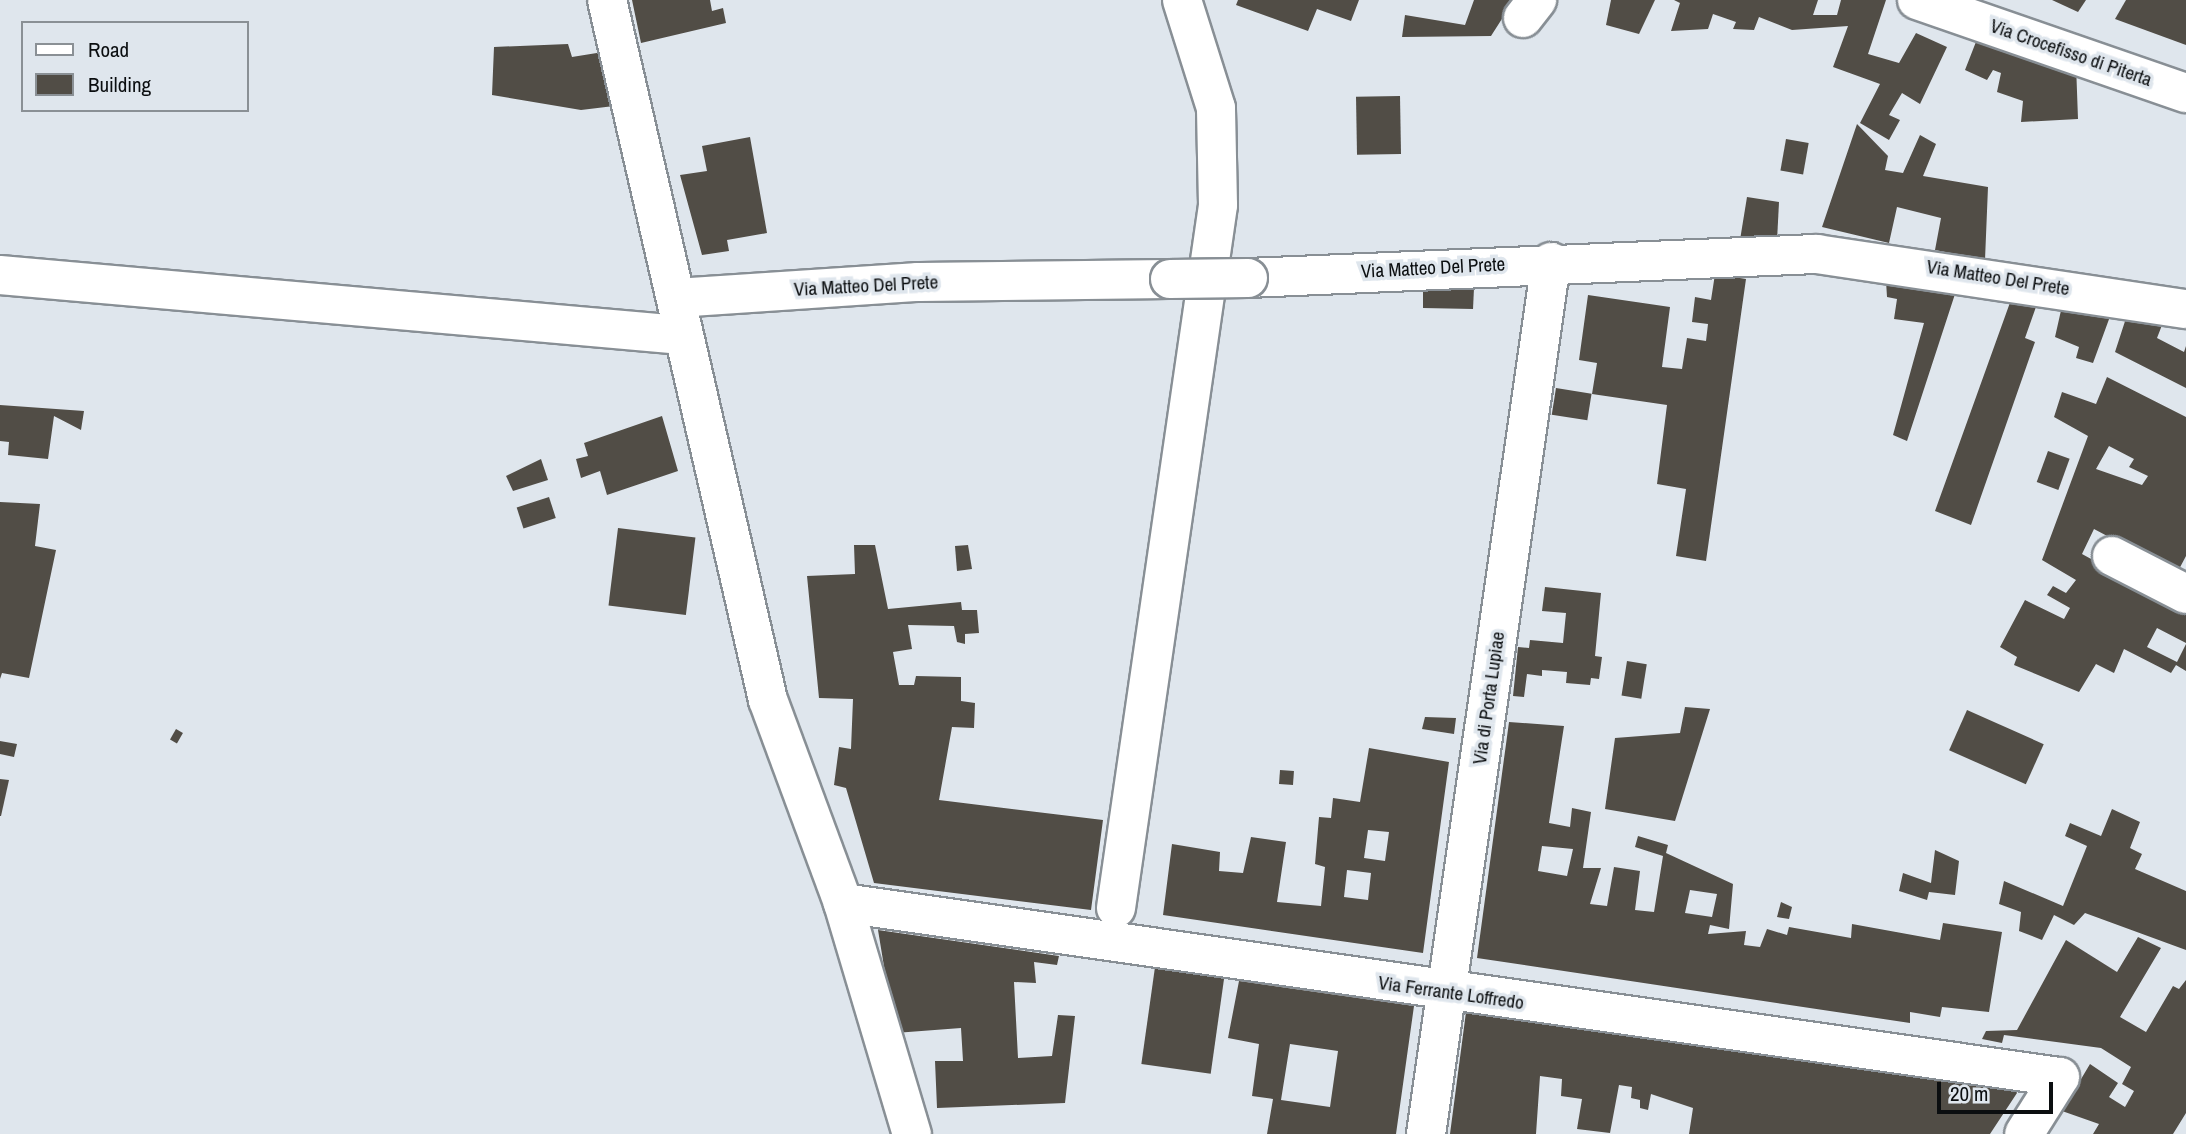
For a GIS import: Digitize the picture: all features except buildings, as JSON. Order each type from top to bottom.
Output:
[{"type":"street","points":[[607,0],[676,298],[682,335],[768,699],[843,903],[912,1134]]},
{"type":"street","points":[[1116,908],[1219,205],[1216,108],[1182,0]]},
{"type":"street","name":"Via Crocefisso di Piterta","points":[[1917,0],[1964,8],[2186,93]]},
{"type":"street","name":"Via Matteo Del Prete","points":[[676,298],[918,282],[1248,278],[1551,262],[1817,254],[2186,309]]},
{"type":"street","name":"Via di Porta Lupiae","points":[[1426,1134],[1551,262]]},
{"type":"street","points":[[0,275],[682,335]]},
{"type":"street","points":[[2112,556],[2185,590]]},
{"type":"street","name":"Via Ferrante Loffredo","points":[[843,903],[1447,993],[2060,1077],[2024,1134]]}]
